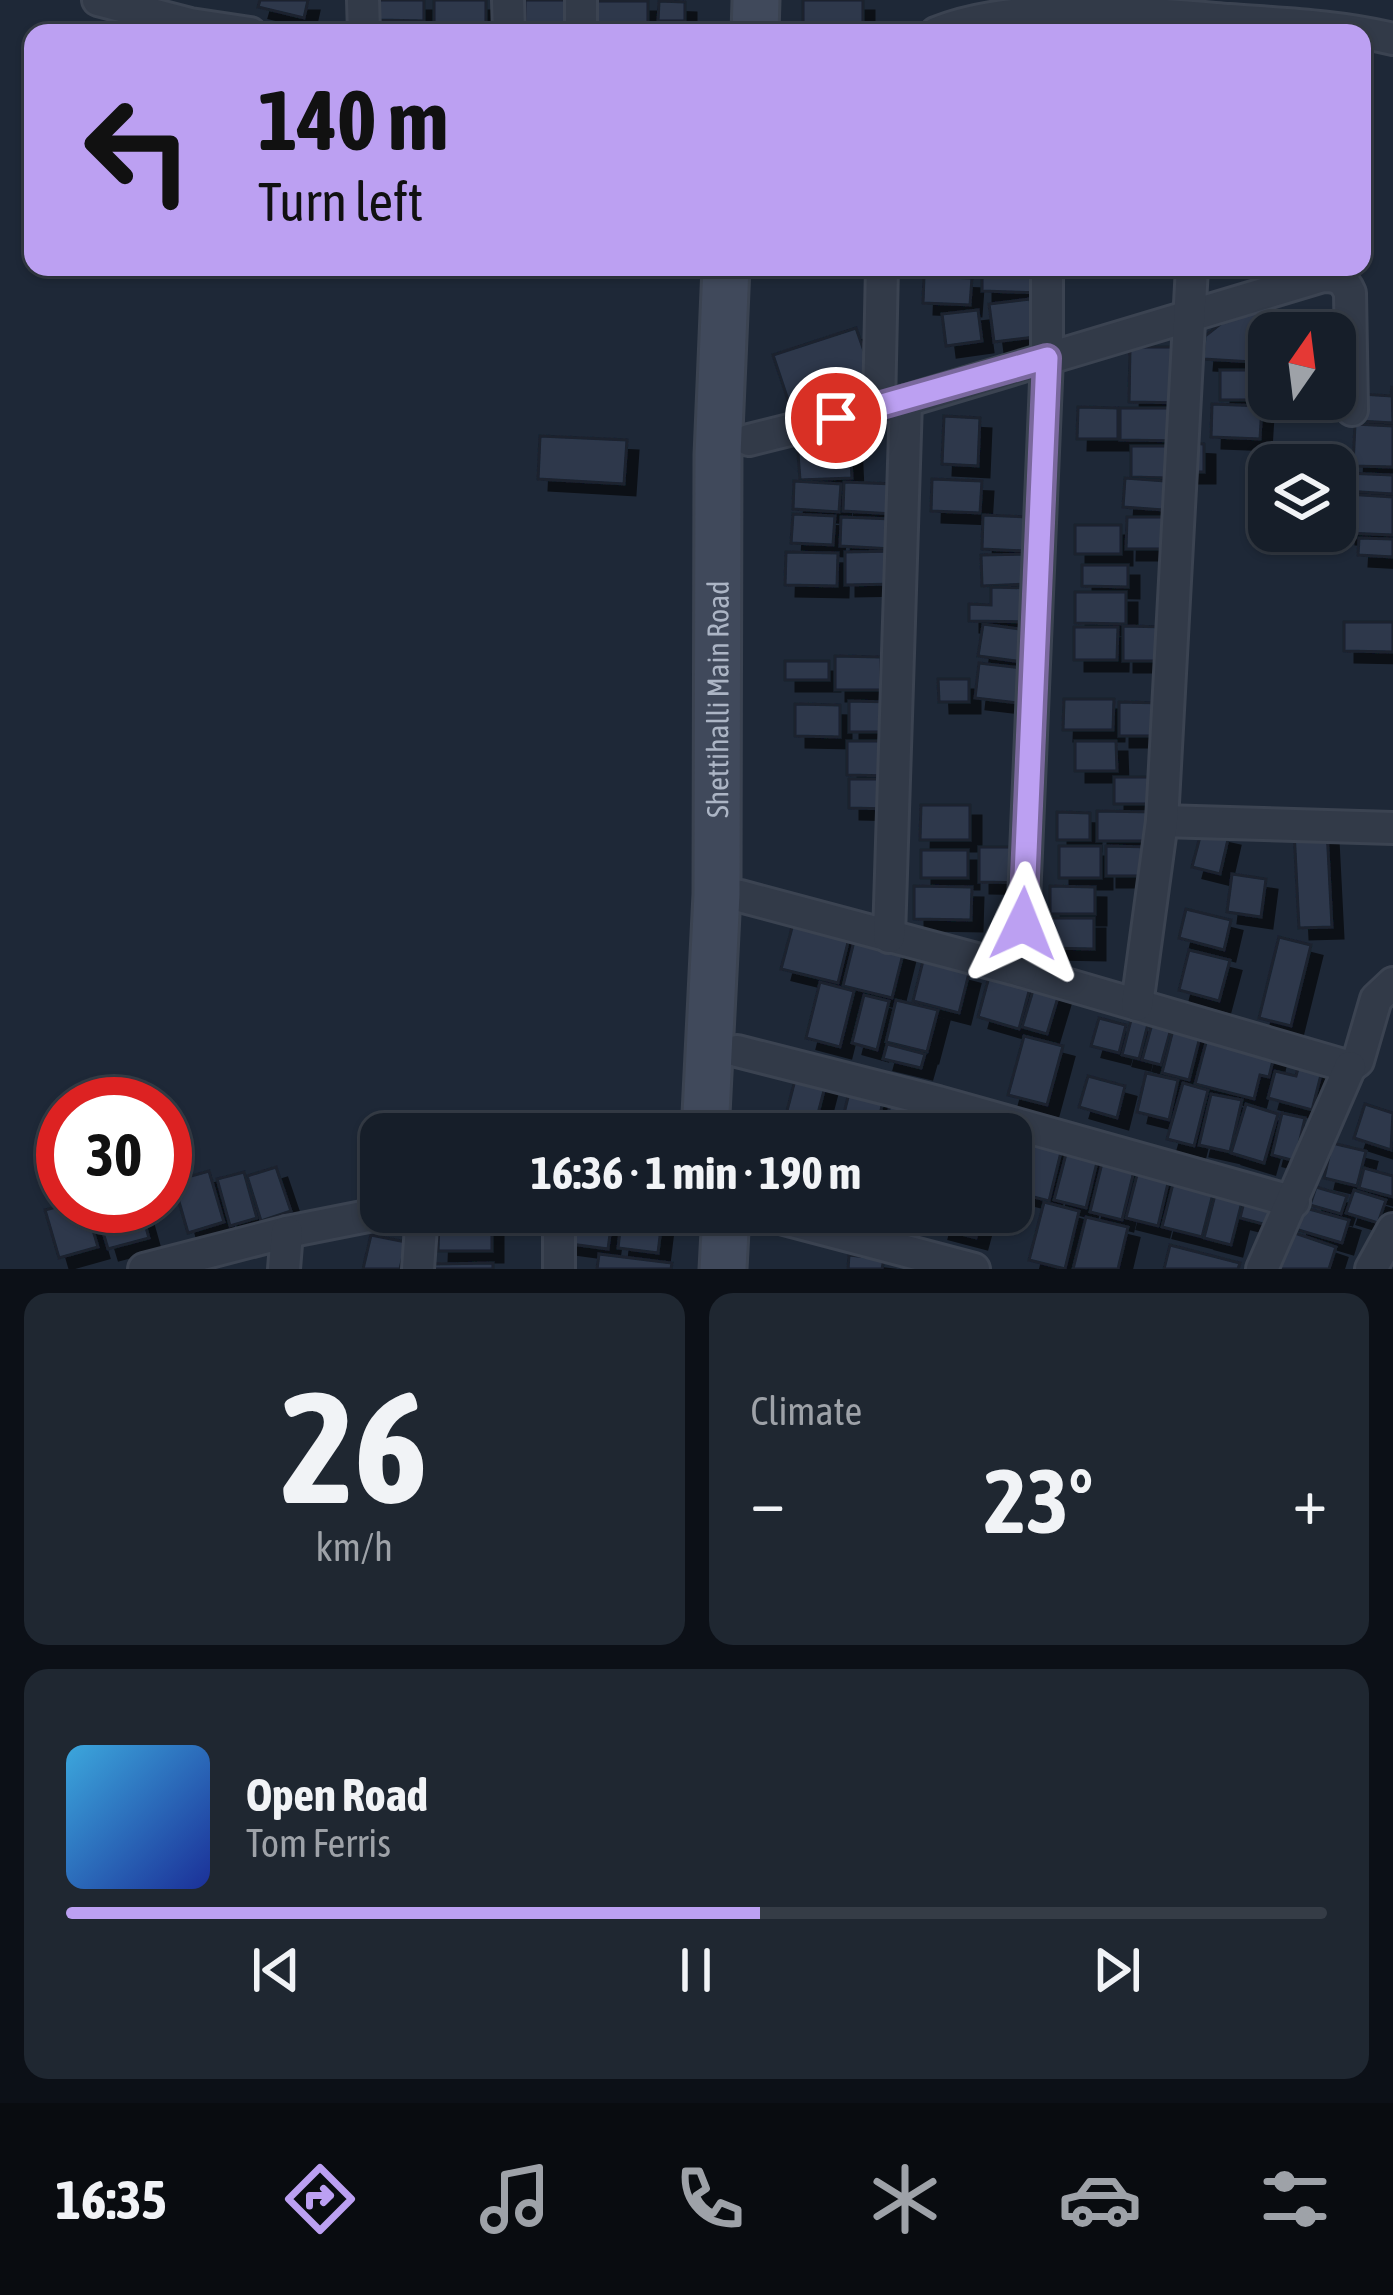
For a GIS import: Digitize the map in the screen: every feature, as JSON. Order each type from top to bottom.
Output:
[{"type":"main road","name":"Shettihalli Main Road","points":[[726,276],[718,455],[736,1051],[732,1113]]},
{"type":"main road","name":"Shettihalli Main Road","points":[[706,1113],[728,895],[749,440],[750,276]]},
{"type":"main road","points":[[700,1269],[701,1233]]},
{"type":"main road","points":[[723,1269],[725,1233]]},
{"type":"street","points":[[98,0],[193,12],[226,24]]},
{"type":"street","points":[[974,24],[998,18],[1048,24],[1102,12],[1184,24]]},
{"type":"street","points":[[883,276],[893,404],[889,937]]},
{"type":"street","points":[[1021,971],[1047,276]]},
{"type":"street","points":[[1137,1005],[1162,821],[1192,276]]},
{"type":"street","points":[[749,440],[893,404],[1323,276],[1345,281],[1350,312]]},
{"type":"street","points":[[1162,821],[1393,828]]},
{"type":"street","points":[[728,895],[1021,971],[1350,1067]]},
{"type":"street","points":[[1262,1269],[1350,1067],[1358,1061],[1376,1000],[1393,983]]},
{"type":"street","points":[[736,1051],[1294,1202]]},
{"type":"street","points":[[147,1269],[360,1218]]},
{"type":"street","points":[[1371,1269],[1393,1229]]},
{"type":"street","points":[[284,1269],[287,1232]]},
{"type":"street","points":[[418,1269],[421,1233]]},
{"type":"street","points":[[559,1269],[560,1233]]},
{"type":"street","points":[[838,1233],[974,1269]]},
{"type":"building","points":[[260,0],[308,0],[304,18],[258,7]]},
{"type":"building","points":[[379,0],[424,0],[424,21],[379,20]]},
{"type":"building","points":[[434,0],[486,0],[486,24],[434,24]]},
{"type":"building","points":[[525,0],[569,0],[569,24],[525,23]]},
{"type":"building","points":[[803,0],[863,0],[863,24],[803,24]]},
{"type":"building","points":[[596,1],[648,1],[648,24],[596,24]]},
{"type":"building","points":[[659,1],[685,2],[685,21],[658,21]]},
{"type":"building","points":[[924,276],[972,278],[970,305],[923,303]]},
{"type":"building","points":[[982,276],[1042,276],[1041,293],[982,291]]},
{"type":"building","points":[[1030,299],[1035,337],[994,342],[989,304]]},
{"type":"building","points":[[1243,306],[1275,308],[1275,312],[1248,312],[1248,362],[1203,359],[1205,336]]},
{"type":"building","points":[[978,310],[982,341],[946,346],[942,314]]},
{"type":"building","points":[[856,328],[877,388],[793,415],[773,355]]},
{"type":"building","points":[[1130,347],[1187,347],[1186,403],[1129,402]]},
{"type":"building","points":[[1220,370],[1248,370],[1248,400],[1220,400]]},
{"type":"building","points":[[1392,386],[1393,423],[1359,421],[1361,394],[1391,396]]},
{"type":"building","points":[[1212,404],[1248,405],[1248,420],[1261,420],[1260,439],[1211,437]]},
{"type":"building","points":[[1078,407],[1118,408],[1118,439],[1077,439]]},
{"type":"building","points":[[1120,408],[1184,408],[1184,441],[1120,440]]},
{"type":"building","points":[[944,416],[980,418],[978,466],[942,464]]},
{"type":"building","points":[[1355,424],[1393,426],[1393,467],[1356,466]]},
{"type":"building","points":[[850,433],[852,478],[800,480],[798,453]]},
{"type":"building","points":[[540,436],[627,440],[624,484],[538,479]]},
{"type":"building","points":[[1187,443],[1204,444],[1204,472],[1186,472]]},
{"type":"building","points":[[1131,446],[1167,446],[1167,478],[1131,477]]},
{"type":"building","points":[[1356,473],[1393,475],[1393,494],[1356,492]]},
{"type":"building","points":[[1125,478],[1179,482],[1177,511],[1123,507]]},
{"type":"building","points":[[932,479],[982,481],[980,513],[931,511]]},
{"type":"building","points":[[794,481],[841,484],[839,512],[793,509]]},
{"type":"building","points":[[844,482],[894,484],[893,514],[843,511]]},
{"type":"building","points":[[1356,495],[1393,497],[1393,535],[1356,533]]},
{"type":"building","points":[[793,514],[835,516],[833,545],[791,543]]},
{"type":"building","points":[[983,515],[1028,517],[1026,551],[982,549]]},
{"type":"building","points":[[841,517],[893,519],[892,549],[840,546]]},
{"type":"building","points":[[1127,517],[1177,517],[1176,549],[1126,549]]},
{"type":"building","points":[[1075,525],[1121,525],[1121,554],[1075,554]]},
{"type":"building","points":[[1359,538],[1393,539],[1393,557],[1358,555]]},
{"type":"building","points":[[898,551],[899,584],[845,585],[845,552]]},
{"type":"building","points":[[786,552],[838,553],[837,586],[785,585]]},
{"type":"building","points":[[1028,554],[1029,584],[982,586],[981,555]]},
{"type":"building","points":[[1082,565],[1128,565],[1128,587],[1082,586]]},
{"type":"building","points":[[991,587],[1032,588],[1032,622],[969,621],[969,604],[991,605]]},
{"type":"building","points":[[1075,592],[1126,592],[1126,624],[1075,623]]},
{"type":"building","points":[[1344,622],[1393,622],[1393,652],[1344,651]]},
{"type":"building","points":[[983,624],[1034,631],[1030,663],[978,656]]},
{"type":"building","points":[[1123,626],[1168,627],[1168,661],[1123,661]]},
{"type":"building","points":[[1074,627],[1118,627],[1117,660],[1074,660]]},
{"type":"building","points":[[835,656],[881,657],[881,690],[835,690]]},
{"type":"building","points":[[785,661],[829,661],[829,680],[785,680]]},
{"type":"building","points":[[979,663],[1030,669],[1026,704],[975,698]]},
{"type":"building","points":[[938,679],[969,679],[969,702],[939,702]]},
{"type":"building","points":[[1064,699],[1114,699],[1113,730],[1063,730]]},
{"type":"building","points":[[849,701],[893,702],[893,732],[849,732]]},
{"type":"building","points":[[1119,702],[1163,703],[1162,736],[1119,736]]},
{"type":"building","points":[[795,704],[840,705],[840,737],[795,736]]},
{"type":"building","points":[[847,741],[892,741],[892,776],[847,775]]},
{"type":"building","points":[[1075,741],[1116,741],[1117,771],[1075,771]]},
{"type":"building","points":[[1114,777],[1157,777],[1157,804],[1114,804]]},
{"type":"building","points":[[849,779],[891,779],[891,809],[849,808]]},
{"type":"building","points":[[921,805],[970,805],[970,840],[920,840]]},
{"type":"building","points":[[1097,811],[1156,812],[1155,841],[1097,841]]},
{"type":"building","points":[[1057,812],[1090,813],[1090,840],[1057,840]]},
{"type":"building","points":[[1202,829],[1229,835],[1220,874],[1192,867]]},
{"type":"building","points":[[1327,829],[1332,927],[1299,928],[1294,830]]},
{"type":"building","points":[[1059,846],[1101,846],[1101,878],[1059,878]]},
{"type":"building","points":[[1106,846],[1153,847],[1153,876],[1106,876]]},
{"type":"building","points":[[979,847],[1024,847],[1024,883],[979,882]]},
{"type":"building","points":[[921,850],[968,850],[968,878],[921,878]]},
{"type":"building","points":[[1232,874],[1266,879],[1261,917],[1227,912]]},
{"type":"building","points":[[914,886],[972,887],[971,920],[914,919]]},
{"type":"building","points":[[1050,886],[1095,887],[1095,914],[1050,914]]},
{"type":"building","points":[[1186,909],[1231,920],[1224,950],[1179,938]]},
{"type":"building","points":[[795,916],[851,930],[838,983],[781,969]]},
{"type":"building","points":[[1043,918],[1094,918],[1094,949],[1043,948]]},
{"type":"building","points":[[855,937],[904,950],[892,998],[843,986]]},
{"type":"building","points":[[1279,937],[1311,945],[1291,1026],[1259,1018]]},
{"type":"building","points":[[1189,950],[1230,960],[1219,1001],[1179,990]]},
{"type":"building","points":[[923,961],[969,973],[959,1013],[913,1001]]},
{"type":"building","points":[[990,973],[1031,984],[1019,1029],[978,1017]]},
{"type":"building","points":[[820,982],[854,991],[840,1047],[806,1038]]},
{"type":"building","points":[[1034,987],[1059,994],[1047,1034],[1022,1027]]},
{"type":"building","points":[[864,995],[889,1001],[877,1050],[852,1043]]},
{"type":"building","points":[[896,1000],[938,1010],[927,1052],[886,1042]]},
{"type":"building","points":[[1099,1018],[1126,1025],[1119,1053],[1091,1046]]},
{"type":"building","points":[[1131,1020],[1148,1024],[1139,1059],[1122,1055]]},
{"type":"building","points":[[1153,1020],[1172,1025],[1161,1065],[1142,1060]]},
{"type":"building","points":[[1174,1026],[1201,1033],[1189,1080],[1162,1073]]},
{"type":"building","points":[[1208,1035],[1275,1052],[1269,1077],[1260,1075],[1254,1099],[1195,1084]]},
{"type":"building","points":[[1024,1036],[1063,1046],[1047,1105],[1008,1095]]},
{"type":"building","points":[[887,1044],[925,1054],[921,1068],[883,1059]]},
{"type":"building","points":[[1300,1061],[1323,1067],[1312,1110],[1268,1098],[1275,1071],[1296,1076]]},
{"type":"building","points":[[1146,1073],[1178,1080],[1169,1120],[1137,1112]]},
{"type":"building","points":[[796,1076],[826,1083],[818,1113],[786,1113]]},
{"type":"building","points":[[1088,1076],[1125,1086],[1117,1118],[1079,1107]]},
{"type":"building","points":[[1183,1083],[1208,1090],[1194,1146],[1167,1139]]},
{"type":"building","points":[[850,1089],[884,1098],[880,1113],[844,1113]]},
{"type":"building","points":[[1211,1094],[1242,1100],[1230,1152],[1199,1145]]},
{"type":"building","points":[[891,1101],[922,1108],[921,1113],[888,1113]]},
{"type":"building","points":[[1246,1104],[1278,1114],[1264,1163],[1231,1153]]},
{"type":"building","points":[[1365,1104],[1393,1113],[1391,1150],[1354,1138]]},
{"type":"building","points":[[1282,1113],[1305,1118],[1295,1161],[1272,1155]]},
{"type":"building","points":[[1032,1140],[1062,1148],[1049,1201],[1032,1197]]},
{"type":"building","points":[[1332,1143],[1366,1151],[1357,1186],[1324,1178]]},
{"type":"building","points":[[1067,1150],[1098,1158],[1086,1208],[1054,1200]]},
{"type":"building","points":[[1103,1159],[1135,1167],[1122,1220],[1090,1212]]},
{"type":"building","points":[[276,1167],[291,1211],[261,1221],[247,1176]]},
{"type":"building","points":[[1364,1168],[1393,1176],[1393,1197],[1359,1188]]},
{"type":"building","points":[[209,1171],[224,1222],[192,1232],[192,1176]]},
{"type":"building","points":[[1138,1171],[1169,1179],[1158,1226],[1126,1218]]},
{"type":"building","points":[[244,1172],[257,1218],[230,1226],[217,1179]]},
{"type":"building","points":[[1175,1176],[1215,1186],[1202,1237],[1162,1227]]},
{"type":"building","points":[[1316,1187],[1347,1196],[1341,1214],[1310,1205]]},
{"type":"building","points":[[1354,1190],[1386,1200],[1378,1223],[1346,1213]]},
{"type":"building","points":[[1216,1191],[1243,1198],[1231,1245],[1204,1238]]},
{"type":"building","points":[[1245,1198],[1284,1207],[1279,1228],[1240,1218]]},
{"type":"building","points":[[1044,1202],[1079,1211],[1065,1269],[1029,1260]]},
{"type":"building","points":[[1302,1207],[1349,1220],[1342,1243],[1295,1229]]},
{"type":"building","points":[[1086,1217],[1128,1227],[1118,1269],[1073,1269]]},
{"type":"building","points":[[1289,1231],[1336,1247],[1329,1269],[1276,1269]]},
{"type":"building","points":[[52,1233],[94,1233],[98,1247],[59,1258]]},
{"type":"building","points":[[103,1233],[148,1233],[149,1238],[108,1249]]},
{"type":"building","points":[[439,1233],[492,1233],[492,1251],[438,1251]]},
{"type":"building","points":[[564,1233],[610,1233],[608,1249],[563,1243]]},
{"type":"building","points":[[620,1233],[660,1233],[658,1253],[618,1248]]},
{"type":"building","points":[[371,1235],[406,1242],[400,1269],[363,1269]]},
{"type":"building","points":[[1170,1245],[1240,1263],[1238,1269],[1164,1269]]},
{"type":"building","points":[[599,1254],[672,1263],[671,1269],[597,1269]]},
{"type":"building","points":[[849,1255],[884,1259],[882,1269],[848,1269]]},
{"type":"building","points":[[493,1263],[493,1269],[433,1269],[432,1264]]},
{"type":"route","points":[[836,418],[1047,358],[1023,924]]}]
